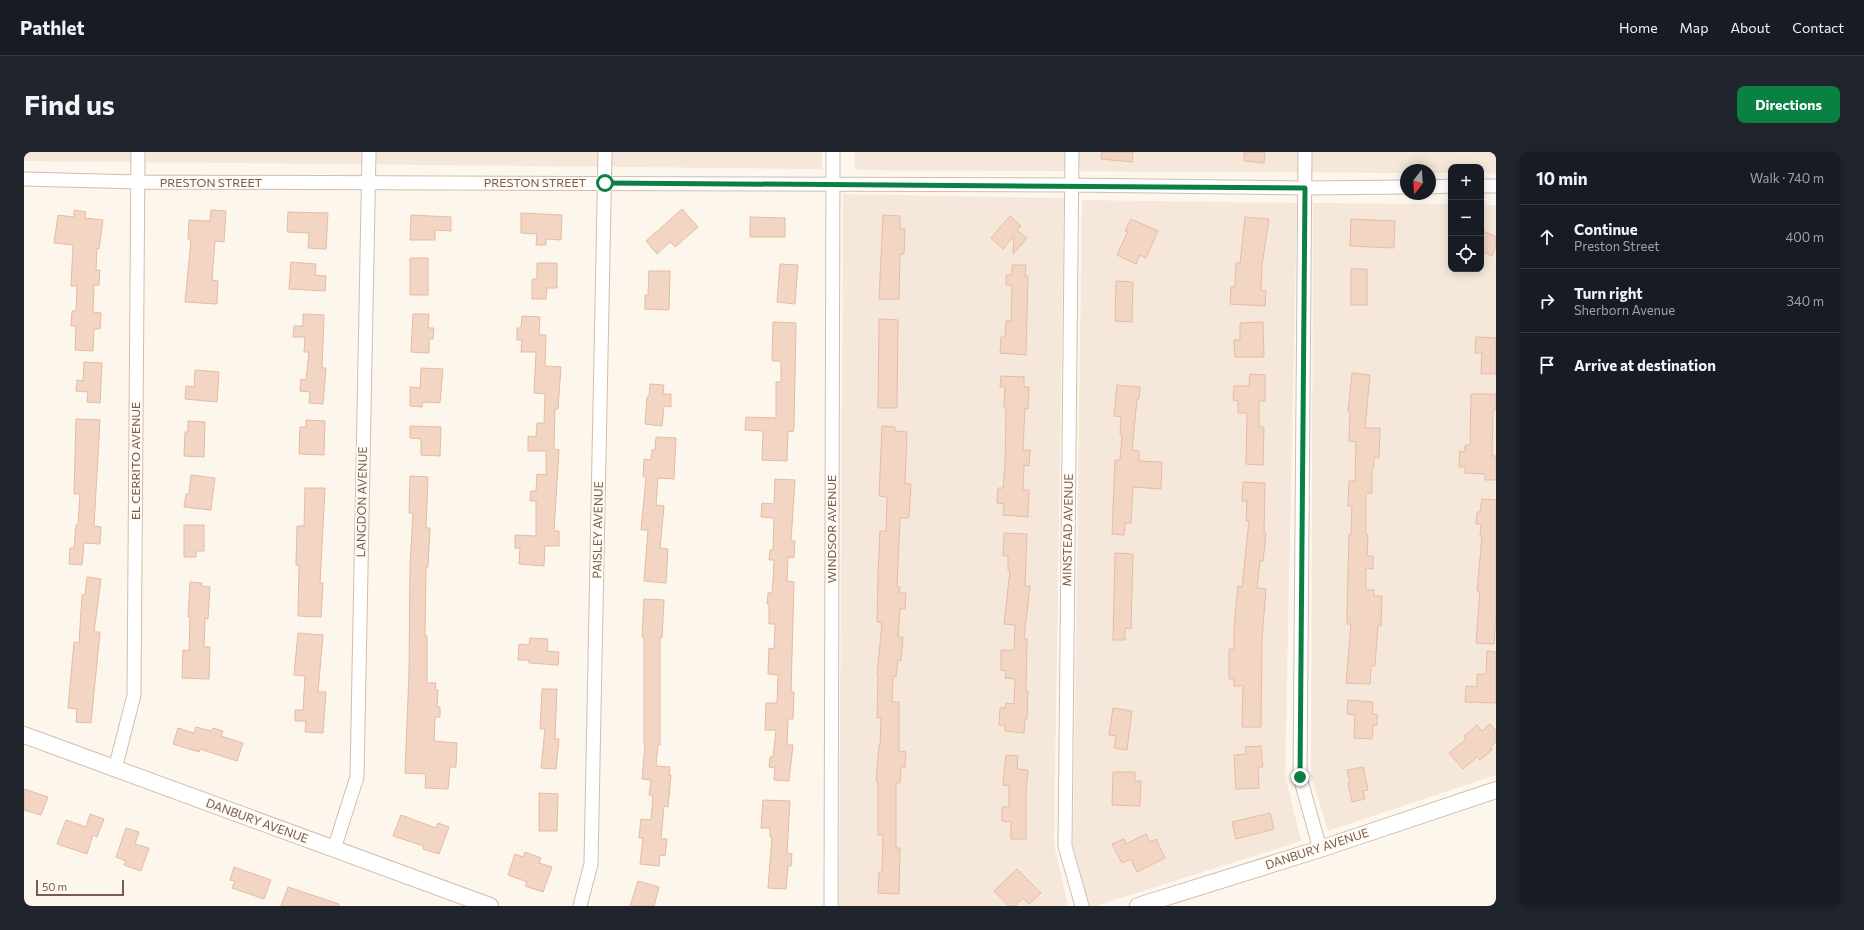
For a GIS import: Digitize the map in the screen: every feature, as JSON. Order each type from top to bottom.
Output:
[{"type":"street","name":"EL CERRITO AVENUE","points":[[115,768],[134,695],[138,152]]},
{"type":"street","name":"LANGDON AVENUE","points":[[334,849],[357,777],[368,152]]},
{"type":"street","name":"PAISLEY AVENUE","points":[[580,906],[591,864],[605,152]]},
{"type":"street","name":"WINDSOR AVENUE","points":[[831,906],[833,152]]},
{"type":"street","name":"MINSTEAD AVENUE","points":[[1072,152],[1065,846],[1082,906]]},
{"type":"street","points":[[1305,152],[1300,777],[1320,849]]},
{"type":"street","name":"PRESTON STREET","points":[[24,179],[138,182],[368,184],[605,183],[1072,185],[1305,188],[1400,187]]},
{"type":"street","points":[[1436,187],[1448,186]]},
{"type":"street","points":[[1484,186],[1496,186]]},
{"type":"street","name":"DANBURY AVENUE","points":[[24,735],[490,906]]},
{"type":"street","name":"DANBURY AVENUE","points":[[1138,906],[1320,849],[1496,790]]},
{"type":"shaded area","points":[[24,152],[822,152],[822,169],[24,161]]},
{"type":"shaded area","points":[[855,152],[1496,152],[1496,174],[1484,173],[1484,164],[1448,164],[1448,173],[1436,173],[1436,164],[1400,164],[1400,173],[855,170]]},
{"type":"shaded area","points":[[843,194],[1064,198],[1054,844],[1068,906],[839,906]]},
{"type":"shaded area","points":[[1082,200],[1297,203],[1285,775],[1301,841],[1095,906],[1089,906],[1073,845]]},
{"type":"shaded area","points":[[1313,203],[1448,204],[1448,272],[1484,272],[1484,205],[1496,205],[1496,775],[1328,831],[1311,775]]},
{"type":"building","points":[[1102,152],[1133,152],[1132,162],[1101,159]]},
{"type":"building","points":[[1244,152],[1265,152],[1264,163],[1244,161]]},
{"type":"building","points":[[682,209],[698,227],[675,247],[670,242],[657,254],[646,241]]},
{"type":"building","points":[[74,210],[86,212],[85,218],[103,220],[99,249],[97,248],[96,270],[100,270],[99,285],[94,285],[93,312],[101,313],[100,329],[94,329],[93,351],[75,350],[76,326],[71,326],[72,311],[76,311],[77,286],[71,286],[73,245],[54,243],[58,215],[74,217]]},
{"type":"building","points":[[211,210],[226,211],[224,242],[215,241],[212,280],[218,281],[217,304],[185,302],[191,240],[188,239],[189,220],[210,221]]},
{"type":"building","points":[[288,212],[328,213],[326,249],[308,248],[309,233],[287,232]]},
{"type":"building","points":[[521,213],[562,215],[561,240],[546,239],[546,245],[536,245],[537,234],[521,233]]},
{"type":"building","points":[[411,215],[451,217],[451,231],[435,230],[435,240],[410,240]]},
{"type":"building","points":[[883,215],[900,216],[900,229],[905,229],[904,254],[900,254],[899,299],[879,299]]},
{"type":"building","points":[[1010,216],[1021,226],[1017,230],[1027,238],[1013,254],[1014,236],[1003,249],[991,238]]},
{"type":"building","points":[[750,217],[785,218],[785,237],[750,237]]},
{"type":"building","points":[[1245,217],[1269,219],[1262,265],[1261,290],[1266,291],[1265,306],[1230,304],[1231,287],[1235,287],[1236,263],[1240,263]]},
{"type":"building","points":[[1131,219],[1158,231],[1146,258],[1140,255],[1136,264],[1117,255],[1128,231],[1125,231]]},
{"type":"building","points":[[1351,219],[1395,221],[1394,248],[1350,246]]},
{"type":"building","points":[[1484,231],[1496,237],[1496,246],[1492,256],[1484,252]]},
{"type":"building","points":[[410,258],[428,258],[428,295],[410,295]]},
{"type":"building","points":[[291,262],[316,264],[315,275],[326,276],[325,291],[289,289]]},
{"type":"building","points":[[537,263],[557,263],[557,288],[547,288],[546,299],[532,299],[532,279],[537,279]]},
{"type":"building","points":[[780,264],[798,265],[795,304],[777,302]]},
{"type":"building","points":[[1012,265],[1026,265],[1025,276],[1028,276],[1026,355],[1000,353],[1001,337],[1005,337],[1006,321],[1011,321],[1012,285],[1006,285],[1006,275],[1012,275]]},
{"type":"building","points":[[1351,269],[1367,269],[1367,305],[1351,305]]},
{"type":"building","points":[[649,271],[670,271],[669,310],[645,309],[645,295],[648,295]]},
{"type":"building","points":[[1116,281],[1133,282],[1132,322],[1115,321]]},
{"type":"building","points":[[303,314],[324,315],[322,368],[326,368],[323,404],[309,403],[310,392],[300,391],[301,379],[306,380],[309,352],[304,352],[305,337],[293,337],[294,326],[303,326]]},
{"type":"building","points":[[413,314],[429,314],[428,328],[434,328],[433,339],[429,339],[429,353],[411,352]]},
{"type":"building","points":[[522,316],[540,317],[539,335],[546,335],[545,366],[561,367],[558,409],[555,409],[554,449],[559,450],[554,531],[559,531],[559,546],[545,546],[544,566],[519,564],[520,548],[515,548],[515,535],[536,536],[536,501],[530,501],[531,491],[536,491],[537,474],[546,475],[546,451],[528,451],[528,436],[536,437],[537,423],[544,423],[545,394],[534,393],[536,352],[521,352],[522,340],[517,340],[517,328],[521,328]]},
{"type":"building","points":[[879,319],[898,320],[897,408],[878,408]]},
{"type":"building","points":[[773,322],[796,323],[794,426],[793,432],[788,431],[787,461],[762,460],[763,431],[745,430],[746,417],[776,418],[776,382],[781,382],[781,361],[772,361]]},
{"type":"building","points":[[1263,322],[1264,357],[1235,357],[1234,340],[1240,340],[1240,323]]},
{"type":"building","points":[[1476,337],[1496,338],[1496,374],[1481,374],[1482,353],[1475,353]]},
{"type":"building","points":[[84,362],[102,363],[100,403],[87,402],[88,392],[76,391],[77,380],[83,381]]},
{"type":"building","points":[[421,368],[443,369],[440,403],[423,402],[422,407],[410,406],[410,387],[420,388]]},
{"type":"building","points":[[195,370],[219,372],[217,402],[185,399],[186,386],[194,387]]},
{"type":"building","points":[[1352,373],[1370,375],[1365,428],[1380,428],[1379,458],[1374,457],[1374,467],[1372,467],[1372,493],[1366,493],[1366,535],[1368,535],[1367,556],[1373,556],[1373,569],[1366,568],[1366,590],[1374,590],[1374,596],[1382,596],[1381,626],[1378,626],[1375,666],[1371,666],[1370,684],[1346,683],[1351,624],[1347,624],[1349,535],[1351,535],[1352,506],[1348,506],[1349,481],[1355,481],[1356,442],[1349,441],[1350,412],[1348,412]]},
{"type":"building","points":[[1250,374],[1265,375],[1265,401],[1259,401],[1259,427],[1264,427],[1263,465],[1246,464],[1247,413],[1238,413],[1238,401],[1233,400],[1234,386],[1249,386]]},
{"type":"building","points":[[1001,376],[1024,377],[1024,387],[1029,387],[1028,409],[1025,408],[1023,450],[1030,450],[1029,466],[1024,465],[1023,490],[1029,490],[1028,517],[1003,515],[1004,504],[997,503],[998,488],[1003,488],[1005,465],[1006,408],[1004,408],[1005,387],[1000,387]]},
{"type":"building","points":[[650,384],[664,385],[663,394],[671,394],[671,407],[664,406],[662,426],[645,424],[647,397],[649,397]]},
{"type":"building","points":[[1117,385],[1140,387],[1139,399],[1137,399],[1132,450],[1139,451],[1139,461],[1162,462],[1161,489],[1133,487],[1131,523],[1125,523],[1124,535],[1112,534],[1115,460],[1120,460],[1122,434],[1120,434],[1121,417],[1114,416]]},
{"type":"building","points":[[1471,394],[1496,394],[1496,410],[1493,410],[1492,456],[1496,456],[1496,480],[1485,480],[1485,474],[1465,473],[1465,467],[1459,467],[1460,451],[1465,452],[1465,445],[1470,445]]},
{"type":"building","points":[[76,419],[100,420],[94,526],[101,527],[100,544],[84,543],[82,565],[69,564],[70,548],[74,548],[76,525],[78,525],[80,494],[74,494]]},
{"type":"building","points":[[306,420],[325,421],[324,455],[299,454],[300,427],[306,427]]},
{"type":"building","points":[[188,421],[205,422],[204,457],[184,456],[185,432],[188,432]]},
{"type":"building","points":[[410,426],[441,427],[440,456],[421,455],[421,439],[410,438]]},
{"type":"building","points":[[882,426],[895,427],[895,431],[907,432],[905,483],[911,484],[909,518],[900,518],[897,587],[900,587],[899,593],[906,593],[905,609],[900,609],[898,637],[903,637],[901,661],[898,660],[896,677],[893,676],[892,702],[899,702],[899,751],[906,752],[905,767],[901,767],[900,783],[896,783],[896,848],[900,848],[899,894],[878,893],[879,872],[882,872],[883,835],[878,835],[878,782],[876,782],[881,718],[877,718],[877,675],[882,623],[877,622],[878,572],[880,531],[886,531],[887,497],[879,496]]},
{"type":"building","points":[[656,437],[676,438],[674,479],[658,478],[656,505],[664,506],[660,548],[668,549],[666,583],[644,581],[648,530],[641,530],[646,477],[643,477],[644,459],[651,460],[652,450],[655,450]]},
{"type":"building","points":[[191,475],[215,478],[211,510],[184,507],[186,494],[189,494]]},
{"type":"building","points":[[410,476],[428,477],[426,528],[430,528],[428,567],[426,567],[425,636],[427,636],[427,683],[436,683],[435,690],[438,690],[437,707],[440,707],[440,717],[435,717],[434,741],[457,743],[456,767],[450,767],[448,789],[425,788],[426,774],[405,773],[409,673],[410,565],[413,513],[409,513]]},
{"type":"building","points":[[775,479],[795,480],[791,541],[795,541],[794,558],[788,557],[787,581],[794,582],[791,692],[794,692],[793,719],[788,719],[787,745],[793,745],[789,781],[774,780],[775,768],[769,767],[770,757],[773,757],[776,730],[765,730],[766,703],[777,703],[778,675],[768,674],[769,648],[774,649],[775,624],[769,624],[769,604],[767,604],[768,593],[772,593],[773,581],[774,560],[769,560],[770,550],[773,550],[774,518],[761,517],[762,503],[774,504]]},
{"type":"building","points":[[1243,482],[1265,483],[1264,533],[1266,534],[1263,561],[1260,561],[1257,588],[1266,589],[1262,639],[1261,727],[1242,727],[1243,686],[1234,686],[1234,679],[1229,679],[1229,649],[1234,649],[1234,628],[1238,586],[1242,587],[1249,521],[1246,521],[1247,501],[1242,501]]},
{"type":"building","points":[[305,488],[325,488],[320,583],[323,583],[321,617],[298,616],[299,565],[296,565],[297,526],[304,526]]},
{"type":"building","points":[[1482,499],[1496,500],[1496,615],[1494,644],[1476,643],[1480,591],[1477,591],[1482,536],[1480,536],[1481,524],[1476,524],[1477,512],[1480,512]]},
{"type":"building","points":[[184,525],[204,525],[204,551],[196,551],[196,557],[184,557]]},
{"type":"building","points":[[1004,533],[1027,534],[1025,586],[1030,586],[1024,639],[1027,639],[1026,691],[1028,691],[1027,719],[1025,719],[1024,733],[1005,731],[1005,725],[999,725],[1000,708],[1005,708],[1006,703],[1014,704],[1015,679],[1005,678],[1006,671],[1001,670],[1001,650],[1014,650],[1015,625],[1004,624],[1010,570],[1008,570],[1008,556],[1003,556]]},
{"type":"building","points":[[1115,553],[1133,554],[1131,629],[1125,628],[1125,640],[1113,640]]},
{"type":"building","points":[[87,577],[101,579],[94,632],[100,632],[91,723],[76,722],[77,709],[68,708],[74,642],[79,643],[82,595],[85,595]]},
{"type":"building","points":[[190,582],[202,583],[201,586],[210,587],[208,619],[205,618],[204,647],[210,647],[209,679],[182,678],[183,650],[189,651],[190,617],[188,617]]},
{"type":"building","points":[[644,599],[664,600],[662,638],[660,638],[660,745],[658,745],[656,766],[670,767],[669,775],[671,775],[668,807],[664,806],[661,839],[667,839],[665,856],[660,855],[659,866],[640,864],[643,838],[639,838],[641,819],[651,820],[653,796],[649,795],[651,780],[642,779],[645,745],[644,637],[642,637]]},
{"type":"building","points":[[298,633],[323,635],[318,692],[326,692],[323,733],[305,732],[306,721],[295,721],[295,710],[303,710],[305,676],[294,675]]},
{"type":"building","points":[[530,638],[548,639],[547,651],[559,652],[558,665],[529,663],[529,660],[518,660],[519,644],[529,645]]},
{"type":"building","points":[[1487,651],[1496,652],[1496,703],[1465,702],[1466,686],[1477,687],[1477,674],[1486,674]]},
{"type":"building","points":[[542,689],[557,689],[555,739],[559,739],[556,769],[541,768],[545,729],[540,729]]},
{"type":"building","points":[[1348,700],[1373,702],[1372,714],[1377,714],[1377,725],[1373,725],[1372,739],[1354,738],[1355,715],[1347,714]]},
{"type":"building","points":[[1113,708],[1132,711],[1127,750],[1114,748],[1116,736],[1109,735]]},
{"type":"building","points":[[1490,724],[1496,731],[1496,742],[1490,747],[1492,750],[1480,760],[1477,757],[1463,769],[1449,753],[1466,739],[1464,736],[1477,725],[1482,731]]},
{"type":"building","points":[[196,727],[211,731],[213,728],[223,731],[221,736],[243,743],[237,761],[200,749],[199,752],[173,744],[178,728],[194,733]]},
{"type":"building","points":[[1261,746],[1263,767],[1258,767],[1259,788],[1236,789],[1234,755],[1246,754],[1245,747]]},
{"type":"building","points":[[1006,755],[1018,756],[1017,769],[1028,770],[1026,791],[1026,839],[1011,839],[1011,822],[1002,821],[1002,807],[1009,807],[1009,786],[1003,785]]},
{"type":"building","points":[[1363,767],[1368,790],[1363,791],[1365,799],[1352,802],[1347,770]]},
{"type":"building","points":[[1113,772],[1135,772],[1135,781],[1141,781],[1140,806],[1112,805]]},
{"type":"building","points":[[24,789],[48,797],[41,815],[24,810]]},
{"type":"building","points":[[539,793],[558,794],[557,831],[539,831]]},
{"type":"building","points":[[763,800],[790,801],[787,853],[792,854],[791,866],[788,866],[786,889],[768,888],[772,837],[770,837],[770,828],[761,828]]},
{"type":"building","points":[[1270,813],[1274,829],[1236,839],[1232,822]]},
{"type":"building","points":[[90,814],[104,819],[97,837],[93,835],[87,854],[57,844],[66,820],[86,827]]},
{"type":"building","points":[[401,815],[436,828],[438,823],[449,827],[439,854],[423,849],[424,846],[393,836]]},
{"type":"building","points":[[126,828],[139,832],[135,844],[149,848],[141,871],[124,865],[126,861],[116,857]]},
{"type":"building","points":[[1146,834],[1150,842],[1156,839],[1165,858],[1137,872],[1131,859],[1122,863],[1112,844],[1124,839],[1126,844]]},
{"type":"building","points":[[525,852],[541,858],[539,863],[552,867],[543,892],[525,886],[527,882],[508,875],[515,854],[523,857]]},
{"type":"building","points":[[234,867],[271,880],[264,899],[232,888],[235,881],[230,880]]},
{"type":"building","points":[[1017,869],[1041,893],[1029,904],[1023,898],[1015,906],[1009,906],[994,891]]},
{"type":"building","points":[[638,881],[659,887],[654,906],[630,906]]},
{"type":"building","points":[[288,887],[339,904],[339,906],[281,906]]},
{"type":"route","points":[[605,183],[1072,185],[1305,188],[1300,777]]}]
